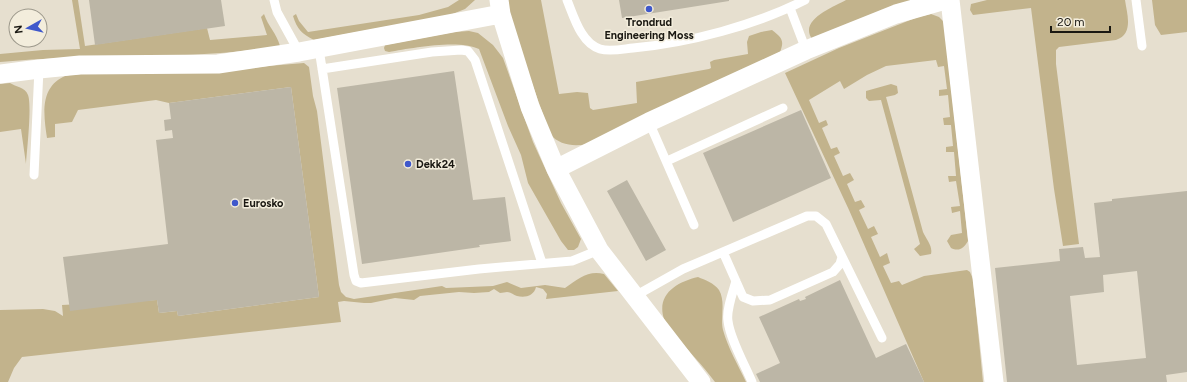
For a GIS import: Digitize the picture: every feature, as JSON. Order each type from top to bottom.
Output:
[{"type":"street","points":[[556,169],[649,122],[806,50],[896,14],[945,0]]},
{"type":"street","points":[[950,0],[994,382]]},
{"type":"street","points":[[0,74],[80,65],[218,64],[300,52],[500,7],[530,107],[556,169],[599,250],[701,382]]},
{"type":"lane","points":[[274,0],[277,12],[300,52]]},
{"type":"lane","points":[[567,0],[576,22],[586,40],[600,49],[616,50],[649,47],[709,34],[758,20],[790,8],[805,0]]},
{"type":"lane","points":[[1136,0],[1142,46]]},
{"type":"lane","points":[[790,8],[806,50]]},
{"type":"lane","points":[[319,48],[356,281],[361,283],[572,261],[599,250]]},
{"type":"lane","points":[[322,69],[432,52],[468,51],[475,60],[542,263]]},
{"type":"lane","points":[[34,175],[38,69]]},
{"type":"lane","points":[[667,161],[783,108]]},
{"type":"lane","points":[[649,122],[694,225]]},
{"type":"lane","points":[[635,296],[683,269],[807,216],[816,216],[826,224],[882,338]]},
{"type":"lane","points":[[723,252],[743,297],[752,301],[770,300],[833,272],[840,264],[842,257]]},
{"type":"lane","points":[[736,281],[730,301],[728,320],[734,341],[752,382]]},
{"type":"shaded area","points":[[72,0],[78,0],[85,46],[207,28],[210,40],[267,35],[261,17],[264,14],[280,46],[211,54],[35,59],[0,62],[0,54],[43,50],[80,49]]},
{"type":"shaded area","points":[[459,0],[475,0],[465,9],[450,15],[314,40],[300,31],[293,16],[296,14],[299,21],[308,32],[419,15],[448,7]]},
{"type":"shaded area","points":[[507,0],[541,0],[559,94],[577,92],[588,93],[590,108],[593,110],[637,103],[636,82],[709,69],[711,68],[710,62],[714,60],[748,54],[747,42],[749,36],[772,30],[780,37],[782,44],[780,52],[587,144],[572,145],[558,141],[550,134],[512,27]]},
{"type":"shaded area","points":[[846,0],[917,0],[813,40],[809,33],[813,21],[826,11]]},
{"type":"shaded area","points":[[987,0],[1125,0],[1128,23],[1122,37],[1116,40],[1059,47],[1056,50],[1056,64],[1079,244],[1063,246],[1054,189],[1031,8],[973,15],[970,10],[971,4]]},
{"type":"shaded area","points":[[1152,0],[1187,0],[1187,32],[1161,35],[1155,25]]},
{"type":"shaded area","points":[[931,14],[939,17],[944,22],[968,241],[965,246],[956,250],[951,248],[947,241],[951,235],[962,233],[960,211],[952,213],[951,207],[960,206],[956,181],[949,182],[948,176],[956,176],[954,152],[946,152],[946,147],[953,146],[951,125],[944,125],[943,118],[950,117],[948,95],[939,96],[939,90],[947,89],[944,66],[938,67],[936,60],[886,66],[867,75],[844,89],[840,81],[809,100],[819,123],[826,120],[828,125],[822,128],[831,149],[837,147],[840,153],[834,156],[843,176],[850,173],[854,180],[847,184],[855,202],[861,200],[865,207],[859,210],[868,229],[874,226],[878,234],[871,237],[880,257],[887,253],[890,263],[883,266],[891,283],[899,281],[902,285],[924,276],[967,270],[970,272],[973,279],[983,382],[924,382],[849,210],[785,73],[839,48],[918,17]]},
{"type":"shaded area","points":[[469,31],[478,33],[493,45],[503,58],[533,142],[561,203],[581,239],[578,247],[574,250],[568,250],[561,241],[528,183],[521,155],[508,126],[479,49],[470,46],[448,44],[389,52],[385,51],[384,48],[385,45],[454,32]]},
{"type":"shaded area","points":[[304,63],[309,67],[313,96],[317,111],[339,285],[341,292],[346,297],[354,299],[442,286],[446,288],[493,286],[507,282],[521,288],[545,285],[565,288],[583,276],[593,273],[604,274],[618,291],[546,299],[547,294],[543,289],[536,287],[529,296],[523,297],[508,292],[500,293],[494,289],[489,292],[459,292],[420,296],[414,300],[395,298],[371,303],[344,301],[338,302],[341,322],[22,357],[14,368],[8,382],[0,382],[0,310],[43,309],[55,311],[63,316],[62,305],[157,300],[159,313],[177,311],[178,316],[319,297],[291,87],[169,103],[156,100],[78,110],[72,122],[55,124],[55,137],[47,138],[44,113],[47,96],[50,89],[55,82],[67,75],[222,72]]},
{"type":"shaded area","points":[[10,83],[25,90],[29,100],[26,164],[21,129],[0,132],[0,84]]},
{"type":"shaded area","points":[[891,84],[897,86],[898,93],[886,97],[923,232],[930,245],[931,254],[920,256],[914,249],[920,244],[881,100],[869,101],[866,98],[866,91]]},
{"type":"shaded area","points":[[698,277],[712,284],[719,290],[723,305],[722,325],[725,337],[746,382],[715,382],[664,319],[662,310],[663,303],[670,290],[683,282]]},
{"type":"building","points":[[89,0],[221,0],[225,26],[95,45]]},
{"type":"building","name":"Trondrud Engineering Moss","points":[[619,0],[729,0],[729,1],[622,18]]},
{"type":"building","name":"Dekk24","points":[[454,71],[473,200],[505,197],[511,241],[479,245],[480,247],[362,264],[337,88]]},
{"type":"building","name":"Eurosko","points":[[291,87],[319,297],[178,316],[177,311],[159,313],[157,300],[70,311],[63,257],[168,244],[156,140],[173,138],[172,130],[165,131],[164,120],[171,119],[169,103]]},
{"type":"building","points":[[801,110],[831,178],[733,222],[703,153]]},
{"type":"building","points":[[627,180],[666,250],[646,261],[607,191]]},
{"type":"building","points":[[1187,191],[1187,372],[1166,375],[1167,382],[1007,382],[995,268],[1060,261],[1059,249],[1083,247],[1085,258],[1100,257],[1094,203],[1112,201],[1112,199]],"holes":[[[1137,271],[1146,358],[1077,365],[1070,296],[1104,292],[1103,275]]]},
{"type":"building","points":[[840,280],[876,358],[906,344],[924,382],[760,382],[756,374],[780,363],[759,317],[799,299],[800,301],[806,299],[805,297]]},
{"type":"place","name":"Trondrud Engineering Moss","points":[[649,9]]},
{"type":"place","name":"Dekk24","points":[[408,164]]},
{"type":"place","name":"Eurosko","points":[[235,203]]}]
